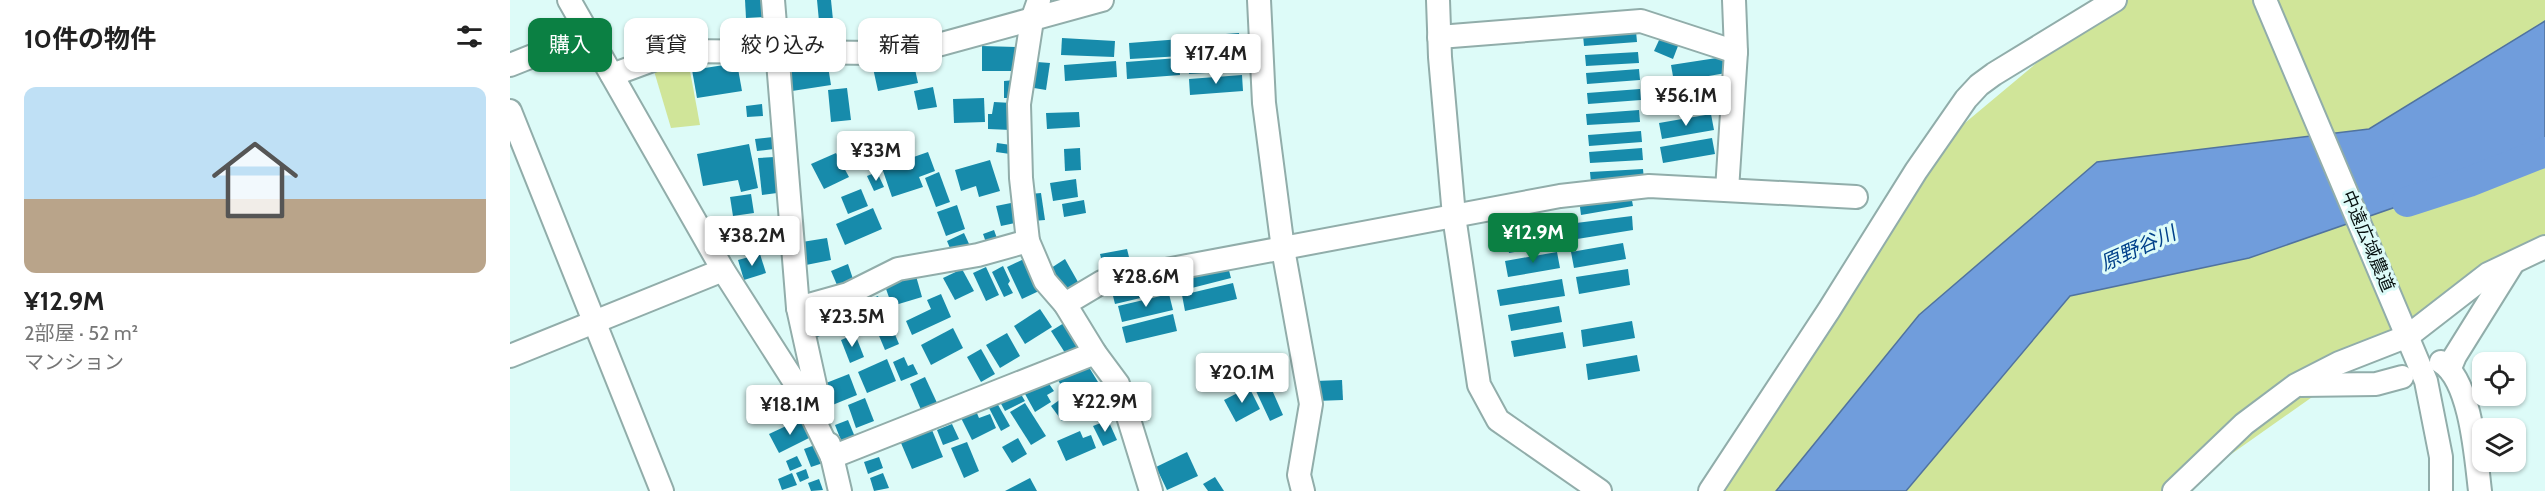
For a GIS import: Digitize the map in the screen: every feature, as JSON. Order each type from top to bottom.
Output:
[{"type":"street","points":[[569,0],[579,18]]},
{"type":"street","points":[[773,0],[774,18]]},
{"type":"street","points":[[846,53],[876,53],[927,48],[1035,10],[1102,0]]},
{"type":"street","points":[[1259,0],[1264,103],[1283,249],[1311,404],[1299,475],[1303,491]]},
{"type":"street","points":[[1438,0],[1454,216],[1479,385],[1498,420],[1600,491]]},
{"type":"street","points":[[1727,190],[1737,52],[1734,0]]},
{"type":"street","points":[[1710,491],[1829,310],[1916,171],[1966,99],[1994,74],[2115,0]]},
{"type":"street","name":"中遠広域農道","points":[[2265,0],[2426,381],[2441,457],[2441,491]]},
{"type":"street","points":[[1035,10],[1019,104],[1021,178],[1028,241],[1045,281],[1065,304],[1095,353],[1118,384],[1151,491]]},
{"type":"street","points":[[1439,37],[1641,21],[1737,52]]},
{"type":"street","points":[[612,75],[677,51],[720,51]]},
{"type":"street","points":[[510,65],[528,58]]},
{"type":"street","points":[[610,72],[723,270],[799,388],[832,458]]},
{"type":"street","points":[[778,72],[798,308],[810,372],[840,491]]},
{"type":"street","points":[[510,111],[596,321],[662,491]]},
{"type":"street","points":[[1065,304],[1102,282],[1560,196],[1649,186],[1856,197]]},
{"type":"street","points":[[798,308],[848,294],[898,269],[978,255],[1028,241]]},
{"type":"street","points":[[2174,491],[2244,424],[2296,385],[2339,363],[2408,336],[2488,274],[2545,247]]},
{"type":"street","points":[[2480,491],[2474,441],[2464,400],[2446,365],[2455,356],[2513,263]]},
{"type":"street","points":[[510,356],[723,270]]},
{"type":"street","points":[[832,458],[1095,353]]},
{"type":"street","points":[[2296,385],[2376,384],[2402,377]]},
{"type":"green space","points":[[2123,0],[2545,0],[2545,241],[2509,258],[2179,491],[1716,491],[1929,153],[2100,10]]},
{"type":"green space","points":[[654,72],[690,72],[700,125],[671,128]]},
{"type":"water","points":[[2545,21],[2545,144],[2485,176],[2249,258],[2070,296],[1906,491],[1776,491],[1919,315],[2097,162],[2369,129]]},
{"type":"building","points":[[745,0],[761,0],[763,17],[746,18]]},
{"type":"building","points":[[817,0],[831,0],[833,18],[819,18]]},
{"type":"building","points":[[1636,31],[1637,42],[1584,46],[1583,35]]},
{"type":"building","points":[[1239,33],[1240,49],[1187,53],[1186,37]]},
{"type":"building","points":[[1062,38],[1115,41],[1114,57],[1061,55]]},
{"type":"building","points":[[1660,38],[1678,46],[1673,59],[1654,51]]},
{"type":"building","points":[[1181,39],[1182,56],[1130,59],[1129,43]]},
{"type":"building","points":[[982,46],[1016,47],[1016,71],[982,71]]},
{"type":"building","points":[[1638,52],[1639,63],[1586,66],[1585,55]]},
{"type":"building","points":[[1240,54],[1241,71],[1189,74],[1188,58]]},
{"type":"building","points":[[1723,57],[1726,73],[1674,82],[1671,65]]},
{"type":"building","points":[[1178,58],[1180,75],[1127,79],[1126,62]]},
{"type":"building","points":[[1116,61],[1117,77],[1065,81],[1064,65]]},
{"type":"building","points":[[1037,62],[1050,63],[1046,90],[1034,88]]},
{"type":"building","points":[[720,66],[720,72],[739,72],[742,91],[697,98],[692,72],[708,72],[708,68]]},
{"type":"building","points":[[1639,69],[1640,80],[1587,84],[1586,73]]},
{"type":"building","points":[[788,72],[829,72],[831,85],[792,91]]},
{"type":"building","points":[[874,72],[916,72],[918,83],[878,91]]},
{"type":"building","points":[[1242,75],[1243,91],[1190,95],[1189,79]]},
{"type":"building","points":[[1015,80],[1015,98],[1004,98],[1004,81]]},
{"type":"building","points":[[1707,84],[1710,100],[1659,109],[1656,93]]},
{"type":"building","points":[[933,87],[937,107],[918,110],[914,91]]},
{"type":"building","points":[[847,88],[851,120],[831,122],[828,90]]},
{"type":"building","points":[[1640,89],[1641,100],[1588,104],[1587,93]]},
{"type":"building","points":[[984,98],[985,122],[954,123],[953,99]]},
{"type":"building","points":[[994,102],[1012,103],[1011,130],[988,129],[988,114],[992,114]]},
{"type":"building","points":[[762,104],[763,116],[747,117],[746,106]]},
{"type":"building","points":[[1639,110],[1640,122],[1587,125],[1586,114]]},
{"type":"building","points":[[1079,112],[1080,127],[1047,129],[1046,113]]},
{"type":"building","points":[[1711,114],[1714,130],[1662,139],[1659,123]]},
{"type":"building","points":[[1641,131],[1642,142],[1589,146],[1588,135]]},
{"type":"building","points":[[773,137],[774,149],[757,151],[755,139]]},
{"type":"building","points":[[1712,138],[1715,154],[1663,163],[1660,147]]},
{"type":"building","points":[[997,143],[1011,145],[1010,154],[996,152]]},
{"type":"building","points":[[749,144],[758,188],[741,192],[738,180],[703,186],[697,154]]},
{"type":"building","points":[[1080,148],[1081,170],[1065,171],[1064,149]]},
{"type":"building","points":[[1642,148],[1643,160],[1590,163],[1589,152]]},
{"type":"building","points":[[928,152],[935,171],[919,177],[923,187],[892,197],[882,168]]},
{"type":"building","points":[[836,153],[849,177],[824,189],[811,164]]},
{"type":"building","points":[[774,157],[777,193],[762,195],[758,158]]},
{"type":"building","points":[[990,160],[1000,191],[979,197],[976,186],[961,191],[955,170]]},
{"type":"building","points":[[1643,169],[1644,180],[1591,183],[1590,172]]},
{"type":"building","points":[[877,172],[884,187],[874,191],[867,176]]},
{"type":"building","points":[[939,172],[950,202],[936,207],[925,178]]},
{"type":"building","points":[[1076,179],[1078,197],[1053,201],[1050,183]]},
{"type":"building","points":[[861,189],[868,206],[848,214],[841,197]]},
{"type":"building","points":[[1630,190],[1633,206],[1581,215],[1579,199]]},
{"type":"building","points":[[1041,193],[1045,220],[1033,221],[1030,194]]},
{"type":"building","points":[[751,194],[754,213],[733,216],[730,197]]},
{"type":"building","points":[[1084,200],[1086,213],[1064,217],[1062,204]]},
{"type":"building","points":[[1011,203],[1015,223],[1001,226],[996,206]]},
{"type":"building","points":[[957,205],[965,229],[946,236],[937,212]]},
{"type":"building","points":[[873,208],[882,229],[845,245],[836,224]]},
{"type":"building","points":[[1632,216],[1633,230],[1571,240],[1568,224]]},
{"type":"building","points":[[1558,228],[1560,244],[1509,253],[1506,237]]},
{"type":"building","points":[[994,230],[998,241],[987,245],[983,234]]},
{"type":"building","points":[[964,233],[970,246],[952,253],[947,241]]},
{"type":"building","points":[[827,238],[831,260],[806,265],[802,242]]},
{"type":"building","points":[[1623,243],[1626,259],[1574,268],[1571,252]]},
{"type":"building","points":[[1127,249],[1130,261],[1103,266],[1100,254]]},
{"type":"building","points":[[1557,252],[1560,268],[1508,277],[1505,261]]},
{"type":"building","points":[[760,254],[766,273],[744,280],[738,260]]},
{"type":"building","points":[[1024,259],[1039,291],[1022,299],[1007,267]]},
{"type":"building","points":[[1065,259],[1078,282],[1061,292],[1048,270]]},
{"type":"building","points":[[1227,263],[1231,278],[1180,291],[1176,275]]},
{"type":"building","points":[[848,264],[853,279],[837,285],[831,271]]},
{"type":"building","points":[[1003,266],[1013,293],[1004,297],[992,272]]},
{"type":"building","points":[[986,267],[999,295],[986,301],[973,273]]},
{"type":"building","points":[[962,269],[974,291],[955,300],[943,278]]},
{"type":"building","points":[[1628,269],[1630,285],[1579,294],[1576,277]]},
{"type":"building","points":[[916,276],[922,297],[892,306],[885,286]]},
{"type":"building","points":[[1162,276],[1166,292],[1115,304],[1111,288]]},
{"type":"building","points":[[1562,279],[1565,296],[1500,306],[1497,290]]},
{"type":"building","points":[[1233,283],[1237,299],[1185,311],[1182,295]]},
{"type":"building","points":[[941,294],[951,317],[912,335],[906,321],[931,309],[927,300]]},
{"type":"building","points":[[1169,294],[1173,310],[1122,322],[1118,306]]},
{"type":"building","points":[[878,296],[887,321],[858,332],[849,307]]},
{"type":"building","points":[[839,305],[843,315],[838,317],[843,328],[817,337],[809,316]]},
{"type":"building","points":[[1559,306],[1562,322],[1511,331],[1508,315]]},
{"type":"building","points":[[1040,309],[1052,327],[1025,344],[1014,326]]},
{"type":"building","points":[[1173,314],[1177,331],[1126,343],[1122,327]]},
{"type":"building","points":[[1632,321],[1635,338],[1583,347],[1581,330]]},
{"type":"building","points":[[1064,323],[1082,351],[1069,359],[1051,331]]},
{"type":"building","points":[[891,325],[899,344],[885,350],[877,331]]},
{"type":"building","points":[[953,328],[963,348],[931,365],[921,345]]},
{"type":"building","points":[[1563,332],[1566,348],[1514,357],[1511,341]]},
{"type":"building","points":[[1007,333],[1020,356],[1000,368],[986,345]]},
{"type":"building","points":[[855,334],[864,357],[850,363],[841,340]]},
{"type":"building","points":[[981,349],[995,374],[981,382],[967,357]]},
{"type":"building","points":[[1637,355],[1640,371],[1588,380],[1586,364]]},
{"type":"building","points":[[904,357],[908,366],[913,364],[918,374],[901,381],[893,362]]},
{"type":"building","points":[[887,359],[896,381],[867,393],[858,372]]},
{"type":"building","points":[[1087,364],[1098,382],[1068,398],[1058,380]]},
{"type":"building","points":[[849,374],[857,395],[830,406],[821,385]]},
{"type":"building","points":[[925,377],[938,405],[922,412],[910,384]]},
{"type":"building","points":[[1342,380],[1343,400],[1316,401],[1315,381]]},
{"type":"building","points":[[1047,381],[1054,391],[1047,395],[1051,402],[1035,412],[1025,394]]},
{"type":"building","points":[[1269,383],[1283,415],[1270,421],[1255,389]]},
{"type":"building","points":[[1249,387],[1260,409],[1236,422],[1224,400]]},
{"type":"building","points":[[1019,391],[1025,401],[1005,411],[1000,402]]},
{"type":"building","points":[[1065,396],[1076,411],[1062,421],[1051,406]]},
{"type":"building","points":[[865,398],[874,421],[856,428],[848,405]]},
{"type":"building","points":[[997,403],[1010,426],[1001,431],[989,408]]},
{"type":"building","points":[[1025,403],[1046,436],[1031,445],[1010,412]]},
{"type":"building","points":[[976,411],[979,418],[990,414],[996,428],[972,440],[961,418]]},
{"type":"building","points":[[801,419],[811,437],[779,453],[769,434]]},
{"type":"building","points":[[848,420],[855,437],[842,443],[835,425]]},
{"type":"building","points":[[1108,420],[1117,440],[1103,446],[1093,426]]},
{"type":"building","points":[[952,424],[959,439],[943,445],[937,430]]},
{"type":"building","points":[[932,430],[943,457],[912,469],[901,443]]},
{"type":"building","points":[[1080,431],[1083,438],[1091,435],[1096,448],[1066,461],[1057,441]]},
{"type":"building","points":[[1018,438],[1027,454],[1012,463],[1002,447]]},
{"type":"building","points":[[967,442],[979,471],[964,478],[951,448]]},
{"type":"building","points":[[815,445],[823,463],[811,467],[804,449]]},
{"type":"building","points":[[1187,452],[1198,476],[1167,490],[1156,467]]},
{"type":"building","points":[[797,456],[802,466],[790,471],[786,461]]},
{"type":"building","points":[[879,457],[883,468],[868,474],[864,462]]},
{"type":"building","points":[[806,469],[809,478],[800,482],[796,473]]},
{"type":"building","points":[[792,473],[797,485],[782,490],[778,479]]},
{"type":"building","points":[[883,473],[889,488],[874,491],[870,478]]},
{"type":"building","points":[[1215,477],[1224,491],[1208,491],[1203,484]]},
{"type":"building","points":[[1030,478],[1037,491],[1005,491]]},
{"type":"building","points":[[819,479],[823,490],[811,491],[808,483]]},
{"type":"waterway","name":"原野谷川","points":[[2407,202],[2469,182],[2545,152]]}]
